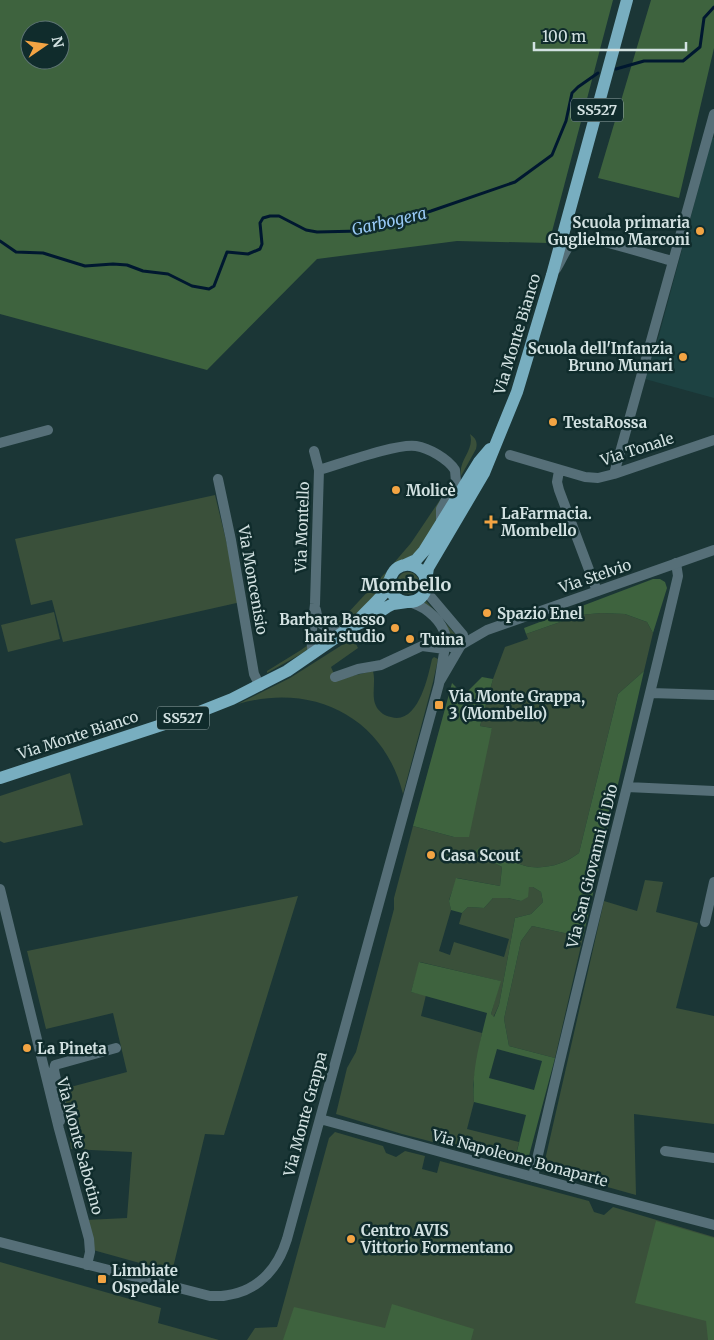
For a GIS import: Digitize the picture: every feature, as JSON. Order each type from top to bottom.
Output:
[{"type":"main road","name":"Via Monte Bianco","points":[[426,581],[428,568],[484,473],[525,370],[626,0]]},
{"type":"main road","name":"Via Monte Bianco","points":[[406,565],[416,560],[424,551],[479,462],[495,444]]},
{"type":"main road","points":[[406,565],[417,567],[423,573],[426,581],[425,591],[421,597],[407,602],[400,601],[394,596],[390,589],[389,581],[395,570],[406,565]]},
{"type":"main road","name":"Via Monte Bianco","points":[[0,778],[196,713],[260,686],[313,654],[351,627],[382,596],[389,581]]},
{"type":"main road","name":"Via Monte Bianco","points":[[351,627],[369,619],[391,605],[407,602]]},
{"type":"street","points":[[614,474],[714,114]]},
{"type":"street","points":[[552,275],[571,244],[580,238],[597,240],[673,261]]},
{"type":"street","points":[[0,442],[48,430]]},
{"type":"street","name":"Via Tonale","points":[[510,455],[559,471],[598,478],[714,440]]},
{"type":"street","points":[[319,470],[395,448],[408,445],[418,446],[440,457],[453,467],[456,476],[456,482],[441,509],[441,523]]},
{"type":"street","name":"Via Montello","points":[[313,654],[311,639],[315,604],[319,470],[314,452]]},
{"type":"street","points":[[559,471],[559,490],[597,591]]},
{"type":"street","name":"Via Moncenisio","points":[[218,479],[231,540],[254,674],[260,686]]},
{"type":"street","name":"Via Stelvio","points":[[461,645],[487,630],[714,550]]},
{"type":"street","name":"Via San Giovanni di Dio","points":[[533,1177],[678,576],[676,563]]},
{"type":"street","points":[[334,677],[358,669],[381,665],[422,646],[446,644],[456,648],[461,645],[463,635],[430,596],[426,581]]},
{"type":"street","points":[[407,602],[418,605],[429,612],[442,627],[446,644]]},
{"type":"street","name":"Via Montello","points":[[315,604],[316,616],[326,627],[334,630],[351,627]]},
{"type":"street","name":"Via Stelvio","points":[[452,621],[463,629],[487,630]]},
{"type":"street","name":"Via Monte Grappa","points":[[0,1242],[210,1296],[234,1294],[256,1284],[274,1268],[283,1250],[320,1119],[438,687],[446,644]]},
{"type":"street","name":"Via Monte Grappa","points":[[438,687],[461,645]]},
{"type":"street","points":[[650,693],[714,695]]},
{"type":"street","points":[[627,787],[714,791]]},
{"type":"street","points":[[705,922],[714,882]]},
{"type":"street","name":"Via Monte Sabotino","points":[[0,890],[90,1247],[87,1265]]},
{"type":"street","points":[[59,1129],[61,1103],[54,1070],[55,1065],[116,1048]]},
{"type":"street","name":"Via Napoleone Bonaparte","points":[[320,1119],[714,1225]]},
{"type":"street","points":[[665,1151],[714,1158]]},
{"type":"shaded area","points":[[712,138],[714,138],[714,398],[645,379],[659,335]]},
{"type":"green space","points":[[0,0],[613,0],[549,243],[457,241],[317,259],[207,370],[0,314]]},
{"type":"green space","points":[[651,0],[714,0],[714,48],[679,198],[598,178]]},
{"type":"green space","points":[[470,434],[476,440],[476,449],[461,476],[462,465],[469,450]]},
{"type":"green space","points":[[450,485],[425,541],[414,554],[393,564],[411,543]]},
{"type":"green space","points":[[215,495],[241,602],[63,642],[52,600],[31,605],[15,539]]},
{"type":"green space","points":[[386,572],[382,586],[377,594],[360,611],[346,621],[333,626],[346,615]]},
{"type":"green space","points":[[408,572],[416,575],[419,583],[416,591],[408,594],[400,591],[397,583],[400,575]]},
{"type":"green space","points":[[653,579],[660,579],[665,582],[667,588],[653,633],[647,622],[625,614],[601,613],[580,615],[526,634],[524,628]]},
{"type":"green space","points":[[426,601],[455,634],[459,642],[452,644],[424,603]]},
{"type":"green space","points":[[54,612],[60,639],[8,652],[1,625]]},
{"type":"green space","points":[[601,613],[625,614],[647,622],[653,633],[644,671],[618,694],[579,853],[556,865],[531,867],[513,862],[480,847],[475,852],[502,867],[500,886],[457,878],[449,900],[451,910],[439,951],[450,955],[454,942],[504,957],[509,939],[459,924],[462,913],[468,907],[484,908],[493,898],[508,898],[521,901],[529,887],[533,887],[541,892],[543,902],[531,914],[515,918],[499,1005],[493,1018],[491,1014],[500,981],[420,962],[411,992],[426,995],[421,1016],[482,1033],[473,1085],[474,1102],[467,1129],[519,1142],[514,1163],[402,1134],[336,1114],[347,1068],[356,1052],[394,909],[394,898],[413,826],[454,837],[492,728],[480,726],[493,679],[505,647],[528,639],[526,634],[580,615]]},
{"type":"green space","points":[[326,632],[329,633],[301,654],[267,673],[267,671]]},
{"type":"green space","points":[[353,638],[358,648],[331,667],[335,680],[373,671],[375,702],[377,708],[384,715],[400,718],[408,714],[415,707],[428,677],[432,659],[434,657],[438,659],[403,794],[394,767],[380,744],[362,726],[342,712],[318,703],[293,698],[266,698],[238,704],[290,678]]},
{"type":"green space","points":[[644,671],[583,937],[532,926],[521,941],[504,1019],[509,1046],[555,1058],[526,1167],[514,1163],[526,1115],[474,1102],[475,1068],[487,1013],[411,992],[419,962],[501,981],[491,1014],[494,1017],[499,1005],[515,918],[531,914],[543,902],[541,892],[533,887],[529,887],[528,897],[521,901],[508,898],[493,898],[484,908],[468,907],[462,913],[451,910],[449,901],[456,878],[500,886],[502,867],[474,852],[480,847],[513,862],[531,867],[544,867],[556,864],[568,860],[579,853],[618,694]],"holes":[[[497,1049],[542,1061],[534,1090],[489,1078]]]},
{"type":"green space","points":[[482,677],[493,679],[480,726],[492,728],[469,837],[454,837],[413,826],[452,683],[464,695]]},
{"type":"green space","points":[[70,773],[83,825],[4,843],[0,841],[0,796]]},
{"type":"green space","points":[[645,880],[663,882],[656,912],[698,923],[676,1008],[714,1016],[714,1124],[634,1114],[636,1195],[543,1169],[604,901],[637,911]]},
{"type":"green space","points":[[298,896],[224,1135],[205,1134],[172,1272],[93,1250],[86,1220],[127,1218],[132,1152],[71,1149],[63,1089],[127,1072],[113,1013],[46,1029],[27,951]]},
{"type":"green space","points":[[532,926],[583,937],[555,1058],[509,1046],[504,1019],[521,941]]},
{"type":"green space","points":[[335,1132],[383,1146],[386,1153],[396,1157],[405,1151],[425,1156],[422,1169],[437,1173],[440,1161],[589,1201],[594,1212],[604,1215],[613,1207],[714,1237],[714,1340],[247,1340],[255,1328],[277,1327],[329,1138]]},
{"type":"green space","points":[[656,1221],[714,1238],[714,1340],[708,1340],[706,1321],[635,1303]]},
{"type":"green space","points":[[0,1262],[161,1308],[158,1323],[219,1340],[0,1340]]},
{"type":"green space","points":[[392,1304],[474,1329],[471,1340],[283,1340],[294,1307],[385,1328]]},
{"type":"waterway","name":"Garbogera","points":[[616,69],[644,61],[683,61],[700,47],[704,18],[714,7]]},
{"type":"waterway","name":"Garbogera","points":[[0,241],[16,252],[43,253],[85,266],[127,265],[143,271],[168,274],[192,286],[209,289],[214,286],[227,252],[248,254],[260,249],[262,244],[260,223],[263,218],[279,216],[306,230],[317,232],[360,231],[381,227],[515,182],[552,155],[566,121],[572,93],[598,73]]},
{"type":"place","name":"Scuola primaria Guglielmo Marconi","points":[[700,231]]},
{"type":"place","name":"Scuola dell'Infanzia Bruno Munari","points":[[683,357]]},
{"type":"place","name":"TestaRossa","points":[[553,422]]},
{"type":"place","name":"Molicè","points":[[396,490]]},
{"type":"place","name":"LaFarmacia. Mombello","points":[[491,522]]},
{"type":"place","name":"Spazio Enel","points":[[487,613]]},
{"type":"place","name":"Barbara Basso hair studio","points":[[395,628]]},
{"type":"place","name":"Tuina","points":[[410,639]]},
{"type":"place","name":"Via Monte Grappa, 3 (Mombello)","points":[[439,705]]},
{"type":"place","name":"Casa Scout","points":[[431,855]]},
{"type":"place","name":"La Pineta","points":[[27,1048]]},
{"type":"place","name":"Centro AVIS Vittorio Formentano","points":[[351,1239]]},
{"type":"place","name":"Limbiate Ospedale","points":[[102,1279]]},
{"type":"district","name":"Mombello","points":[[406,584]]}]
